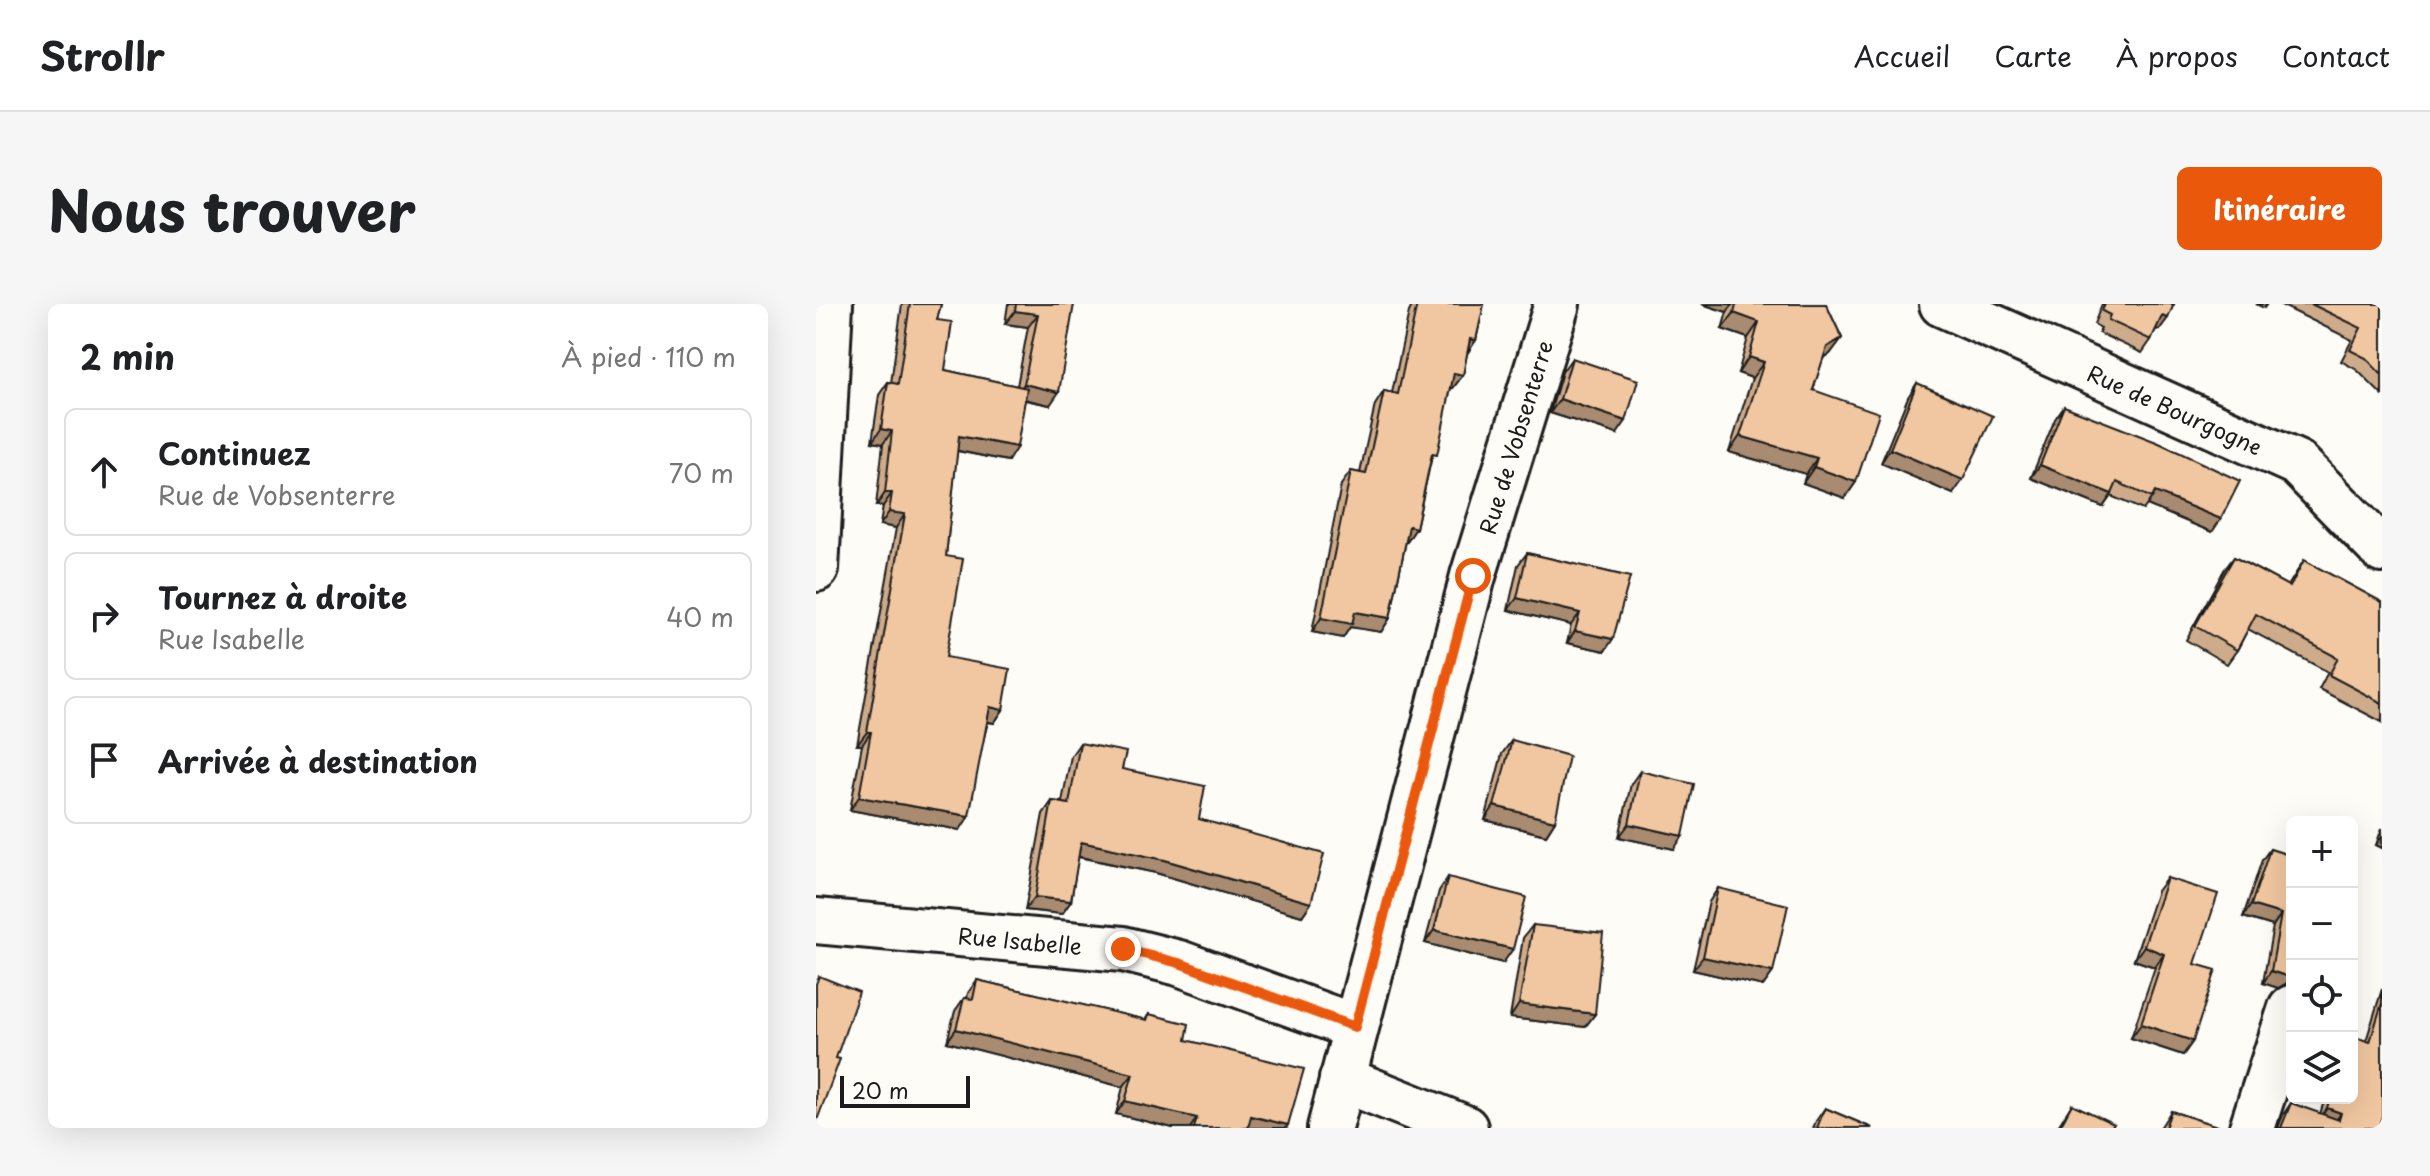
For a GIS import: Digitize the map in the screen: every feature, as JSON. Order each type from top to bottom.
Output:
[{"type":"street","points":[[816,569],[822,384],[830,304]]},
{"type":"street","name":"Rue de Vobsenterre","points":[[1330,1128],[1473,576],[1557,304]]},
{"type":"street","name":"Rue de Bourgogne","points":[[1942,304],[2297,463],[2382,550]]},
{"type":"street","name":"Rue Isabelle","points":[[816,921],[1123,949],[1179,963],[1355,1027]]},
{"type":"street","points":[[2252,1128],[2286,1023]]},
{"type":"street","points":[[1342,1079],[1465,1128]]},
{"type":"building","points":[[910,304],[941,304],[937,320],[952,322],[945,370],[1027,388],[1017,447],[959,436],[946,556],[963,559],[946,657],[1010,669],[1003,710],[990,707],[969,816],[859,797],[871,732],[867,732],[905,514],[889,512],[892,493],[885,493],[892,431],[881,429],[888,382],[898,384]]},
{"type":"building","points":[[1016,304],[1074,304],[1059,392],[1024,384],[1038,314],[1015,311]]},
{"type":"building","points":[[1417,304],[1484,304],[1476,340],[1470,339],[1463,375],[1454,373],[1437,455],[1432,454],[1416,528],[1409,526],[1390,618],[1355,612],[1352,624],[1321,618],[1351,471],[1366,474],[1384,391],[1398,394]]},
{"type":"building","points":[[1736,304],[1826,304],[1842,338],[1827,347],[1813,390],[1879,413],[1856,482],[1814,467],[1817,458],[1740,436],[1764,362],[1749,357],[1759,322],[1734,313]]},
{"type":"building","points":[[2105,304],[2174,304],[2168,318],[2162,316],[2151,340],[2108,320],[2110,315],[2102,311]]},
{"type":"building","points":[[2311,304],[2382,304],[2382,375],[2366,358],[2350,350],[2361,328]]},
{"type":"building","points":[[1572,358],[1638,380],[1626,421],[1560,399]]},
{"type":"building","points":[[1917,383],[1993,416],[1963,480],[1890,449]]},
{"type":"building","points":[[2064,406],[2159,443],[2240,481],[2221,519],[2155,492],[2152,498],[2117,482],[2112,494],[2040,465]]},
{"type":"building","points":[[1527,553],[1630,577],[1613,639],[1575,631],[1580,613],[1517,598]]},
{"type":"building","points":[[2234,557],[2290,587],[2304,560],[2382,602],[2382,703],[2329,675],[2338,658],[2256,614],[2237,650],[2195,626]]},
{"type":"building","points":[[1512,740],[1569,756],[1555,821],[1494,806]]},
{"type":"building","points":[[1080,743],[1126,752],[1122,769],[1205,786],[1199,819],[1324,854],[1311,903],[1165,860],[1081,842],[1071,901],[1035,897],[1052,801],[1069,804]]},
{"type":"building","points":[[1640,771],[1694,784],[1683,836],[1629,824]]},
{"type":"building","points":[[2270,849],[2286,854],[2286,976],[2271,971],[2281,914],[2251,905]]},
{"type":"building","points":[[1448,877],[1526,897],[1513,949],[1434,930]]},
{"type":"building","points":[[2167,878],[2218,894],[2195,964],[2216,970],[2193,1041],[2141,1024],[2164,954],[2144,946]]},
{"type":"building","points":[[1718,888],[1788,905],[1773,972],[1703,957]]},
{"type":"building","points":[[1533,925],[1603,933],[1595,1014],[1519,1004]]},
{"type":"building","points":[[819,976],[859,992],[836,1058],[840,1059],[816,1123],[816,984]]},
{"type":"building","points":[[977,980],[1147,1020],[1149,1014],[1189,1024],[1186,1040],[1304,1069],[1288,1125],[1251,1116],[1248,1128],[1194,1128],[1197,1118],[1125,1101],[1133,1074],[956,1029],[964,998],[973,999]]},
{"type":"building","points":[[2382,1003],[2382,1116],[2378,1128],[2281,1128],[2291,1104],[2339,1120],[2341,1113],[2327,1108],[2328,1104],[2358,1104],[2358,1038],[2370,1042]]},
{"type":"building","points":[[2072,1104],[2114,1124],[2111,1128],[2059,1128]]},
{"type":"building","points":[[1825,1108],[1872,1128],[1817,1128]]},
{"type":"building","points":[[2171,1111],[2223,1128],[2165,1128]]},
{"type":"route","points":[[1123,949],[1179,963],[1355,1027],[1473,576]]}]
